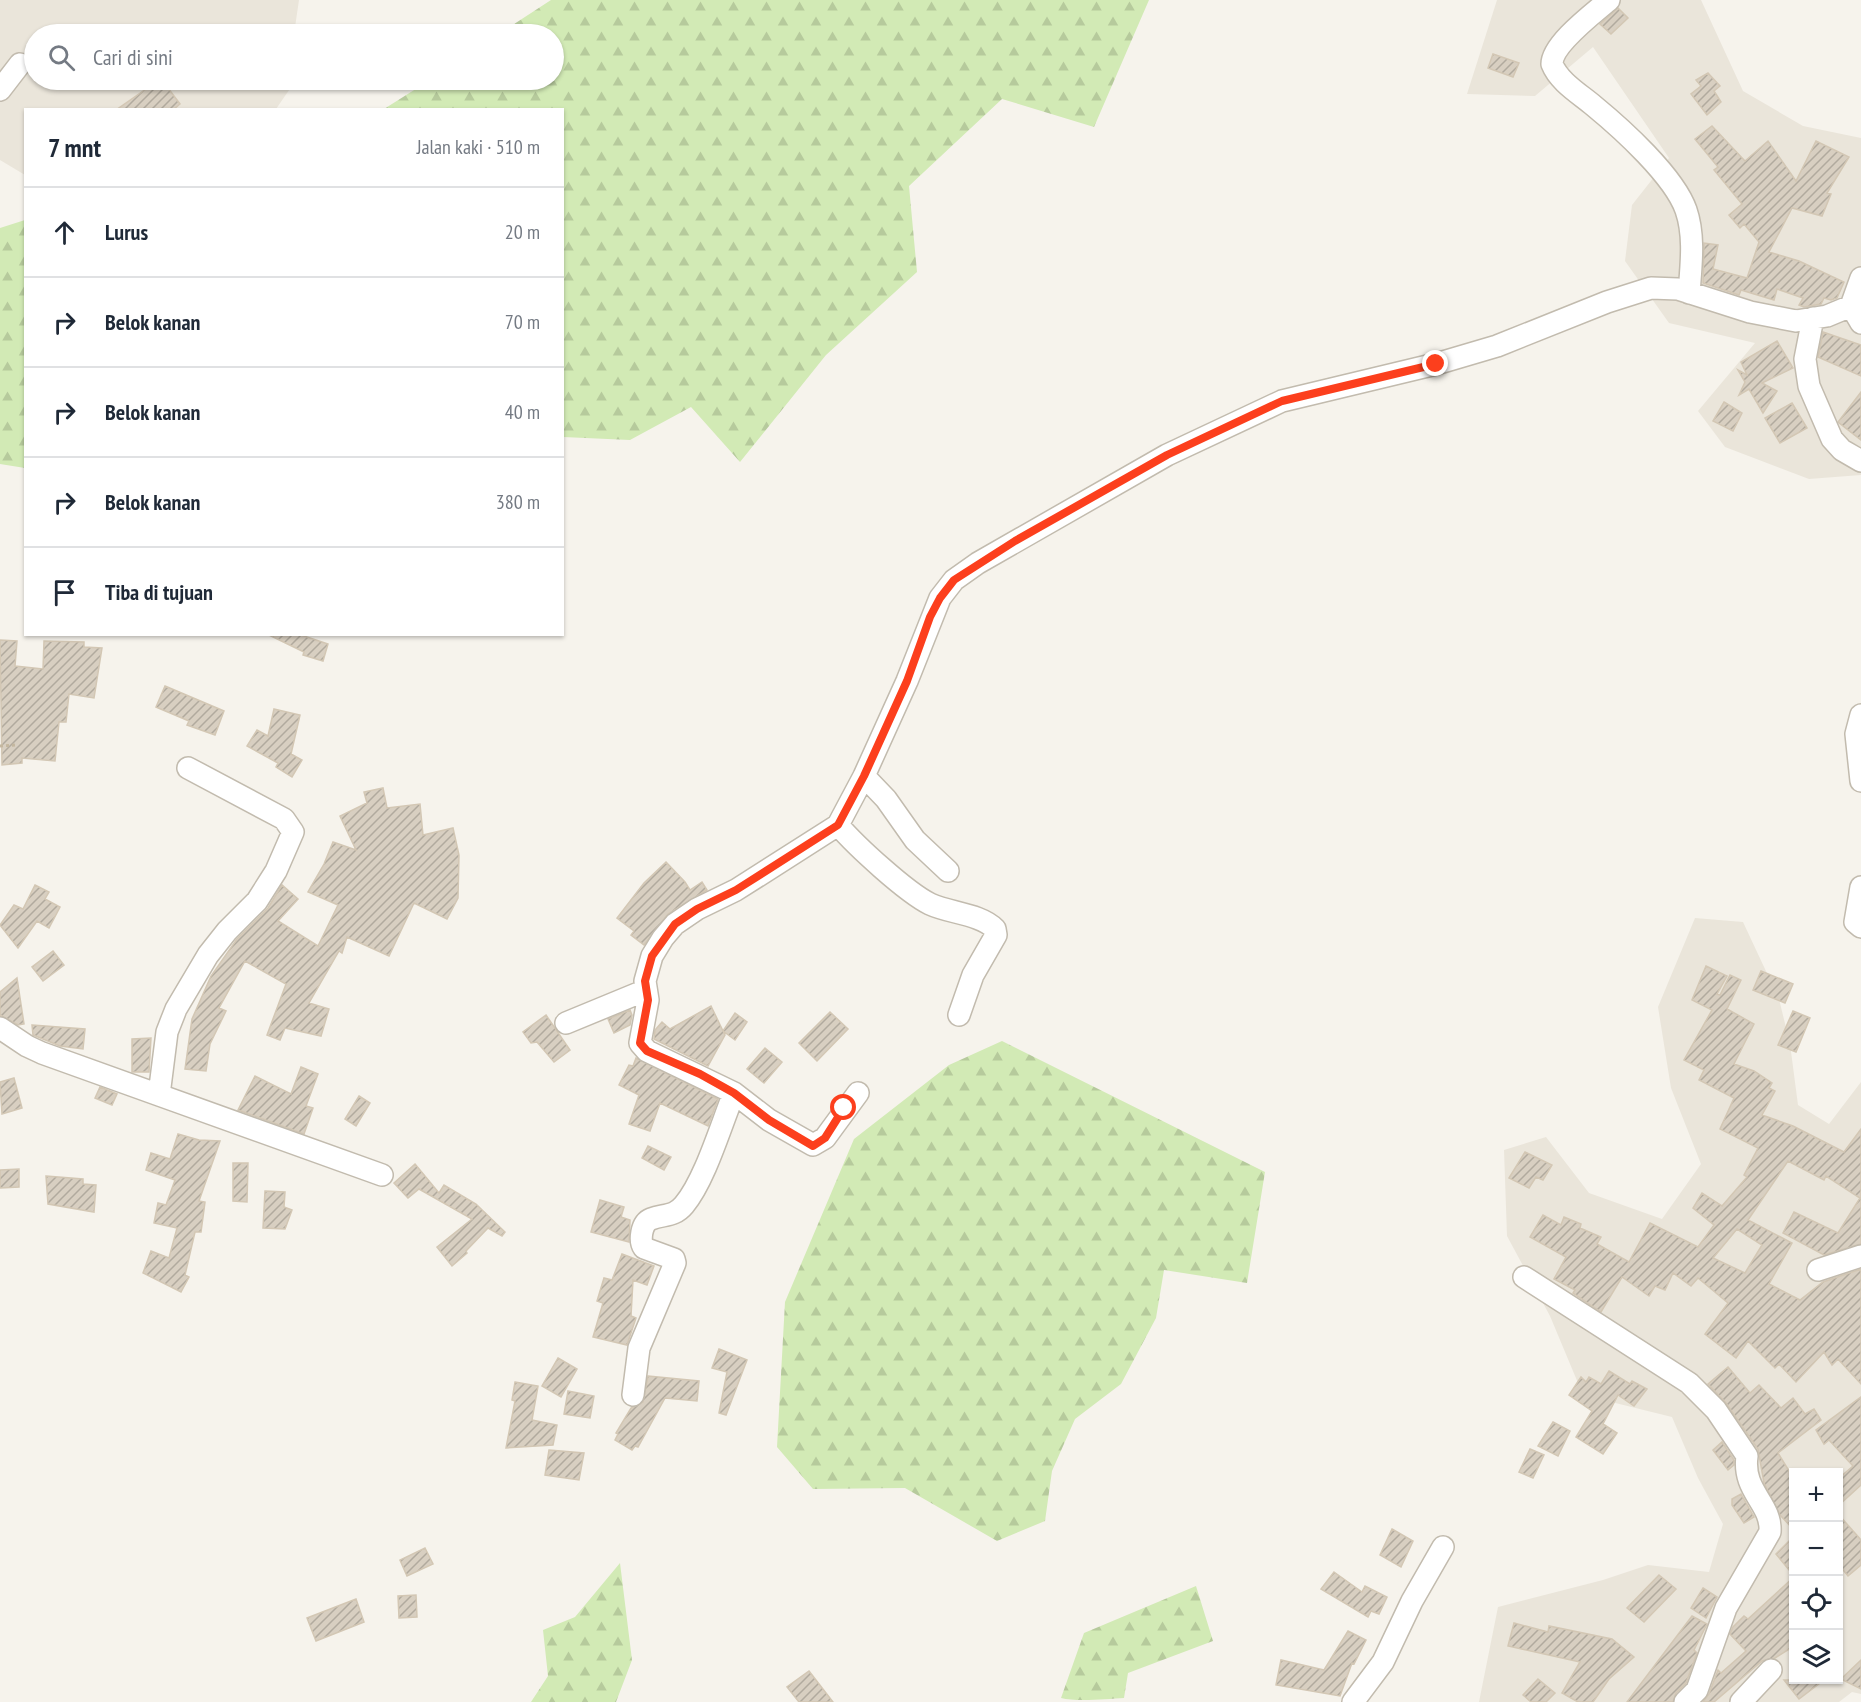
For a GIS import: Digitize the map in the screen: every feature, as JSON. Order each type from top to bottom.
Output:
[{"type":"street","points":[[1609,0],[1554,53],[1552,64],[1561,78],[1623,130],[1661,171],[1686,210],[1693,254],[1689,293]]},
{"type":"street","points":[[0,90],[20,64]]},
{"type":"street","points":[[858,1093],[825,1138],[813,1146],[769,1120],[734,1093],[700,1074],[647,1051],[640,1043],[648,1000],[645,981],[652,956],[675,924],[697,909],[736,890],[838,825],[864,776],[907,681],[940,598],[954,580],[1015,541],[1167,455],[1282,401],[1497,346],[1607,302],[1651,288],[1678,289],[1750,312],[1796,321],[1856,314],[1861,278]]},
{"type":"street","points":[[1813,318],[1805,359],[1805,374],[1809,386],[1832,438],[1842,450],[1861,461]]},
{"type":"street","points":[[1861,715],[1856,734],[1861,781]]},
{"type":"street","points":[[159,1095],[167,1032],[176,1009],[208,955],[227,931],[257,901],[276,871],[293,832],[284,819],[188,768]]},
{"type":"street","points":[[864,776],[886,799],[915,840],[948,871]]},
{"type":"street","points":[[838,825],[853,842],[918,897],[931,905],[995,929],[996,935],[973,975],[959,1015]]},
{"type":"street","points":[[1861,887],[1856,922],[1861,927]]},
{"type":"street","points":[[566,1023],[646,990]]},
{"type":"street","points":[[0,1028],[27,1046],[382,1175]]},
{"type":"street","points":[[633,1395],[639,1348],[675,1263],[674,1259],[669,1256],[644,1248],[640,1242],[644,1227],[651,1219],[674,1214],[688,1198],[734,1093]]},
{"type":"street","points":[[1818,1270],[1861,1256]]},
{"type":"street","points":[[1524,1277],[1689,1383],[1716,1410],[1747,1456],[1749,1485],[1771,1520],[1770,1532],[1726,1608],[1697,1690],[1685,1702]]},
{"type":"street","points":[[1353,1702],[1383,1662],[1412,1601],[1443,1547]]},
{"type":"street","points":[[1741,1702],[1771,1670]]},
{"type":"path","points":[[0,746],[16,745]]},
{"type":"shaded area","points":[[0,0],[299,0],[295,24],[24,24],[24,90],[289,90],[277,108],[24,108],[24,174],[0,160]]},
{"type":"shaded area","points":[[1497,0],[1701,0],[1743,91],[1803,126],[1861,138],[1861,475],[1809,479],[1725,447],[1698,411],[1755,343],[1669,323],[1625,261],[1632,205],[1669,158],[1593,47],[1535,96],[1467,94]]},
{"type":"shaded area","points":[[1695,918],[1743,922],[1779,999],[1790,1044],[1798,1105],[1829,1124],[1861,1082],[1861,1694],[1852,1692],[1839,1702],[1479,1702],[1498,1607],[1603,1580],[1648,1565],[1709,1572],[1723,1524],[1698,1478],[1672,1417],[1583,1395],[1550,1316],[1507,1236],[1504,1150],[1546,1137],[1589,1193],[1662,1219],[1701,1164],[1671,1088],[1658,1007]]},
{"type":"green space","points":[[551,0],[1149,0],[1094,127],[1002,99],[909,186],[917,272],[826,355],[740,462],[691,407],[630,440],[564,437],[564,108],[386,108],[414,90],[564,90],[564,24],[514,24]]},
{"type":"green space","points":[[24,221],[24,468],[0,464],[0,228]]},
{"type":"green space","points":[[1002,1041],[1265,1172],[1247,1283],[1164,1270],[1156,1318],[1121,1384],[1075,1419],[1052,1471],[1045,1521],[997,1541],[905,1488],[813,1489],[777,1447],[785,1302],[854,1139],[949,1065]]},
{"type":"green space","points":[[620,1563],[632,1660],[616,1702],[531,1702],[548,1676],[543,1630],[575,1617]]},
{"type":"green space","points":[[1196,1586],[1213,1641],[1128,1673],[1124,1698],[1083,1700],[1061,1698],[1084,1633]]},
{"type":"building","points":[[1618,8],[1628,18],[1611,34],[1600,24]]},
{"type":"building","points":[[1493,54],[1519,63],[1513,77],[1488,68]]},
{"type":"building","points":[[1708,73],[1720,86],[1714,91],[1721,102],[1707,115],[1691,94],[1701,86],[1696,80]]},
{"type":"building","points":[[145,90],[170,90],[180,104],[175,108],[119,108]]},
{"type":"building","points":[[1712,126],[1745,161],[1768,141],[1796,181],[1816,141],[1849,157],[1827,193],[1831,194],[1822,216],[1792,208],[1769,252],[1799,261],[1844,282],[1837,298],[1831,300],[1824,298],[1821,304],[1804,307],[1799,305],[1803,298],[1777,289],[1774,300],[1741,290],[1739,295],[1703,283],[1704,243],[1718,245],[1713,269],[1747,278],[1759,242],[1744,224],[1740,228],[1729,215],[1742,204],[1714,170],[1718,167],[1695,139]]},
{"type":"building","points":[[1823,332],[1861,345],[1861,376],[1818,357]]},
{"type":"building","points":[[1777,341],[1793,368],[1762,383],[1777,391],[1763,413],[1749,389],[1739,395],[1745,382],[1738,370],[1747,375],[1741,362]]},
{"type":"building","points":[[1861,392],[1861,440],[1838,422]]},
{"type":"building","points":[[1724,402],[1742,413],[1733,431],[1713,421]]},
{"type":"building","points":[[1792,403],[1807,428],[1780,443],[1765,418]]},
{"type":"building","points":[[271,636],[304,636],[328,644],[323,661],[303,655],[304,652]]},
{"type":"building","points":[[0,640],[17,641],[15,666],[43,669],[44,641],[84,642],[84,647],[102,648],[94,698],[69,694],[66,722],[59,722],[55,761],[22,758],[22,763],[2,765]]},
{"type":"building","points":[[165,686],[224,711],[215,735],[187,725],[189,721],[156,707]]},
{"type":"building","points":[[274,709],[300,715],[291,754],[302,760],[292,777],[276,767],[278,763],[247,746],[257,730],[268,736]]},
{"type":"building","points":[[383,788],[387,808],[420,804],[423,835],[453,828],[459,855],[458,898],[447,919],[414,903],[389,956],[347,937],[342,953],[339,951],[309,1003],[329,1009],[321,1036],[285,1028],[280,1040],[267,1035],[286,984],[245,961],[219,1008],[226,1011],[210,1044],[206,1071],[185,1069],[192,1019],[211,976],[237,939],[268,908],[282,885],[298,899],[278,921],[318,946],[338,905],[308,892],[333,842],[356,850],[340,816],[367,803],[364,792]]},
{"type":"building","points":[[666,862],[690,890],[702,882],[707,890],[668,914],[644,945],[631,935],[634,931],[617,918],[644,883]]},
{"type":"building","points":[[35,885],[49,892],[45,899],[60,907],[49,928],[37,921],[18,948],[0,925],[14,905],[23,909]]},
{"type":"building","points":[[53,951],[64,965],[43,981],[32,967]]},
{"type":"building","points":[[1706,966],[1727,976],[1717,994],[1720,995],[1730,975],[1741,980],[1727,1009],[1754,1024],[1734,1064],[1754,1071],[1772,1083],[1769,1088],[1775,1091],[1762,1115],[1793,1126],[1844,1152],[1861,1129],[1861,1244],[1824,1255],[1783,1233],[1794,1212],[1838,1233],[1860,1198],[1826,1176],[1824,1180],[1788,1161],[1748,1220],[1792,1243],[1769,1284],[1800,1300],[1823,1282],[1861,1269],[1861,1384],[1838,1359],[1832,1365],[1824,1352],[1796,1382],[1779,1364],[1775,1368],[1748,1341],[1736,1358],[1705,1334],[1728,1303],[1698,1278],[1691,1286],[1673,1273],[1665,1290],[1655,1286],[1649,1296],[1622,1277],[1601,1312],[1573,1293],[1575,1290],[1554,1279],[1566,1257],[1530,1237],[1543,1215],[1561,1225],[1564,1217],[1581,1224],[1580,1228],[1601,1237],[1597,1244],[1629,1262],[1650,1223],[1698,1247],[1714,1225],[1693,1208],[1702,1193],[1722,1206],[1747,1177],[1744,1175],[1758,1148],[1720,1129],[1734,1098],[1699,1080],[1704,1070],[1684,1060],[1712,1010],[1692,1000]],"holes":[[[1737,1229],[1762,1245],[1745,1273],[1713,1258]]]},
{"type":"building","points":[[1761,971],[1793,984],[1785,1003],[1753,990]]},
{"type":"building","points":[[17,978],[24,1024],[18,1025],[0,1015],[0,992]]},
{"type":"building","points":[[711,1006],[725,1035],[708,1066],[654,1039],[655,1030],[662,1022],[670,1029]]},
{"type":"building","points":[[630,1010],[632,1015],[630,1025],[614,1033],[608,1019]]},
{"type":"building","points":[[1793,1011],[1810,1018],[1796,1052],[1778,1045]]},
{"type":"building","points":[[830,1012],[848,1029],[817,1061],[799,1043]]},
{"type":"building","points":[[735,1013],[747,1022],[735,1040],[723,1031]]},
{"type":"building","points":[[546,1015],[570,1050],[554,1062],[537,1042],[531,1043],[523,1032]]},
{"type":"building","points":[[32,1025],[85,1029],[83,1049],[60,1046],[33,1035]]},
{"type":"building","points":[[151,1038],[149,1072],[132,1072],[132,1039]]},
{"type":"building","points":[[765,1048],[782,1062],[764,1083],[747,1069]]},
{"type":"building","points":[[636,1058],[718,1099],[708,1126],[660,1103],[650,1131],[629,1124],[639,1095],[619,1085],[629,1065],[633,1066]]},
{"type":"building","points":[[301,1067],[318,1074],[306,1106],[313,1108],[304,1134],[238,1110],[255,1076],[291,1094]]},
{"type":"building","points":[[14,1078],[22,1108],[2,1114],[0,1082]]},
{"type":"building","points":[[100,1087],[117,1094],[112,1105],[95,1098]]},
{"type":"building","points":[[359,1096],[370,1103],[356,1126],[345,1119]]},
{"type":"building","points":[[178,1134],[199,1140],[220,1141],[199,1201],[205,1202],[201,1232],[195,1232],[185,1275],[189,1277],[181,1292],[143,1273],[151,1251],[169,1258],[177,1228],[154,1223],[158,1203],[166,1205],[175,1180],[146,1170],[151,1153],[170,1159]]},
{"type":"building","points":[[648,1146],[671,1157],[664,1170],[642,1158]]},
{"type":"building","points":[[1525,1152],[1552,1165],[1543,1180],[1536,1177],[1529,1188],[1509,1178]]},
{"type":"building","points":[[233,1163],[248,1163],[247,1202],[233,1201]]},
{"type":"building","points":[[415,1164],[439,1193],[444,1185],[476,1204],[505,1232],[502,1236],[488,1228],[466,1251],[467,1253],[452,1266],[437,1247],[472,1219],[419,1189],[408,1198],[394,1183]]},
{"type":"building","points":[[19,1169],[19,1187],[0,1188],[0,1170]]},
{"type":"building","points":[[46,1176],[83,1179],[83,1184],[96,1185],[94,1212],[48,1204]]},
{"type":"building","points":[[265,1191],[285,1192],[284,1207],[292,1210],[285,1229],[263,1228]]},
{"type":"building","points":[[600,1200],[624,1207],[621,1217],[630,1220],[629,1242],[591,1232]]},
{"type":"building","points":[[622,1254],[654,1266],[647,1285],[633,1280],[631,1316],[636,1318],[627,1345],[593,1337],[603,1303],[597,1301],[604,1278],[612,1280]]},
{"type":"building","points":[[719,1349],[747,1360],[726,1415],[719,1413],[727,1372],[712,1368]]},
{"type":"building","points":[[558,1358],[577,1369],[561,1397],[542,1386]]},
{"type":"building","points":[[1728,1367],[1750,1393],[1759,1385],[1781,1408],[1793,1398],[1805,1414],[1814,1409],[1821,1420],[1778,1453],[1789,1471],[1789,1525],[1780,1515],[1764,1483],[1758,1449],[1726,1403],[1708,1384]]},
{"type":"building","points":[[1609,1371],[1630,1384],[1632,1381],[1647,1389],[1634,1406],[1618,1395],[1603,1424],[1617,1433],[1603,1454],[1576,1437],[1592,1411],[1569,1395],[1581,1377],[1586,1382],[1589,1377],[1601,1384]]},
{"type":"building","points":[[648,1376],[699,1381],[697,1401],[665,1398],[638,1447],[635,1446],[632,1450],[615,1440],[618,1434],[616,1433],[631,1408],[643,1402]]},
{"type":"building","points":[[515,1382],[538,1386],[532,1420],[557,1425],[553,1445],[506,1448],[515,1401],[512,1400]]},
{"type":"building","points":[[568,1391],[594,1396],[590,1418],[564,1414]]},
{"type":"building","points":[[1861,1397],[1861,1485],[1843,1501],[1843,1475],[1853,1466],[1829,1440],[1824,1444],[1816,1430]]},
{"type":"building","points":[[1553,1422],[1570,1431],[1558,1456],[1538,1446]]},
{"type":"building","points":[[1722,1442],[1734,1460],[1734,1465],[1728,1470],[1713,1450]]},
{"type":"building","points":[[1530,1449],[1544,1455],[1533,1478],[1519,1472]]},
{"type":"building","points":[[549,1450],[584,1453],[579,1480],[545,1475]]},
{"type":"building","points":[[1741,1494],[1754,1517],[1744,1523],[1732,1505],[1732,1499]]},
{"type":"building","points":[[1843,1520],[1861,1540],[1861,1565],[1848,1576],[1843,1570]]},
{"type":"building","points":[[1392,1529],[1413,1541],[1401,1567],[1380,1555]]},
{"type":"building","points":[[1789,1541],[1789,1570],[1776,1554]]},
{"type":"building","points":[[425,1548],[433,1564],[407,1576],[400,1560]]},
{"type":"building","points":[[1334,1572],[1362,1592],[1365,1586],[1387,1597],[1379,1614],[1371,1611],[1368,1617],[1321,1589]]},
{"type":"building","points":[[1659,1575],[1676,1589],[1644,1622],[1627,1608]]},
{"type":"building","points":[[1789,1582],[1789,1649],[1775,1658],[1762,1661],[1714,1702],[1703,1702],[1709,1694],[1718,1670],[1721,1673],[1746,1651],[1730,1634],[1733,1627],[1744,1616],[1748,1619]]},
{"type":"building","points":[[1703,1588],[1717,1597],[1706,1618],[1691,1608]]},
{"type":"building","points":[[416,1595],[417,1617],[399,1618],[398,1596]]},
{"type":"building","points":[[356,1599],[364,1622],[316,1641],[307,1618]]},
{"type":"building","points":[[1692,1616],[1707,1624],[1694,1650],[1697,1653],[1686,1683],[1676,1693],[1673,1702],[1627,1702]]},
{"type":"building","points":[[1514,1623],[1548,1632],[1549,1626],[1612,1639],[1634,1657],[1609,1679],[1593,1702],[1578,1702],[1562,1693],[1580,1662],[1508,1646]]},
{"type":"building","points":[[1348,1631],[1366,1640],[1354,1664],[1352,1663],[1340,1696],[1276,1685],[1281,1660],[1324,1670]]},
{"type":"building","points":[[1861,1660],[1861,1689],[1843,1680],[1843,1677]]},
{"type":"building","points":[[809,1671],[833,1702],[799,1702],[787,1687]]},
{"type":"building","points":[[1538,1679],[1555,1693],[1546,1702],[1531,1702],[1523,1695]]},
{"type":"building","points":[[1784,1680],[1789,1680],[1789,1684],[1819,1684],[1799,1699]]},
{"type":"route","points":[[844,1108],[825,1138],[813,1146],[769,1120],[734,1093],[700,1074],[647,1051],[640,1043],[640,1032],[648,1000],[645,981],[652,956],[663,938],[675,924],[697,909],[736,890],[838,825],[864,776],[907,681],[930,617],[940,598],[954,580],[1015,541],[1167,455],[1282,401],[1436,364]]}]
